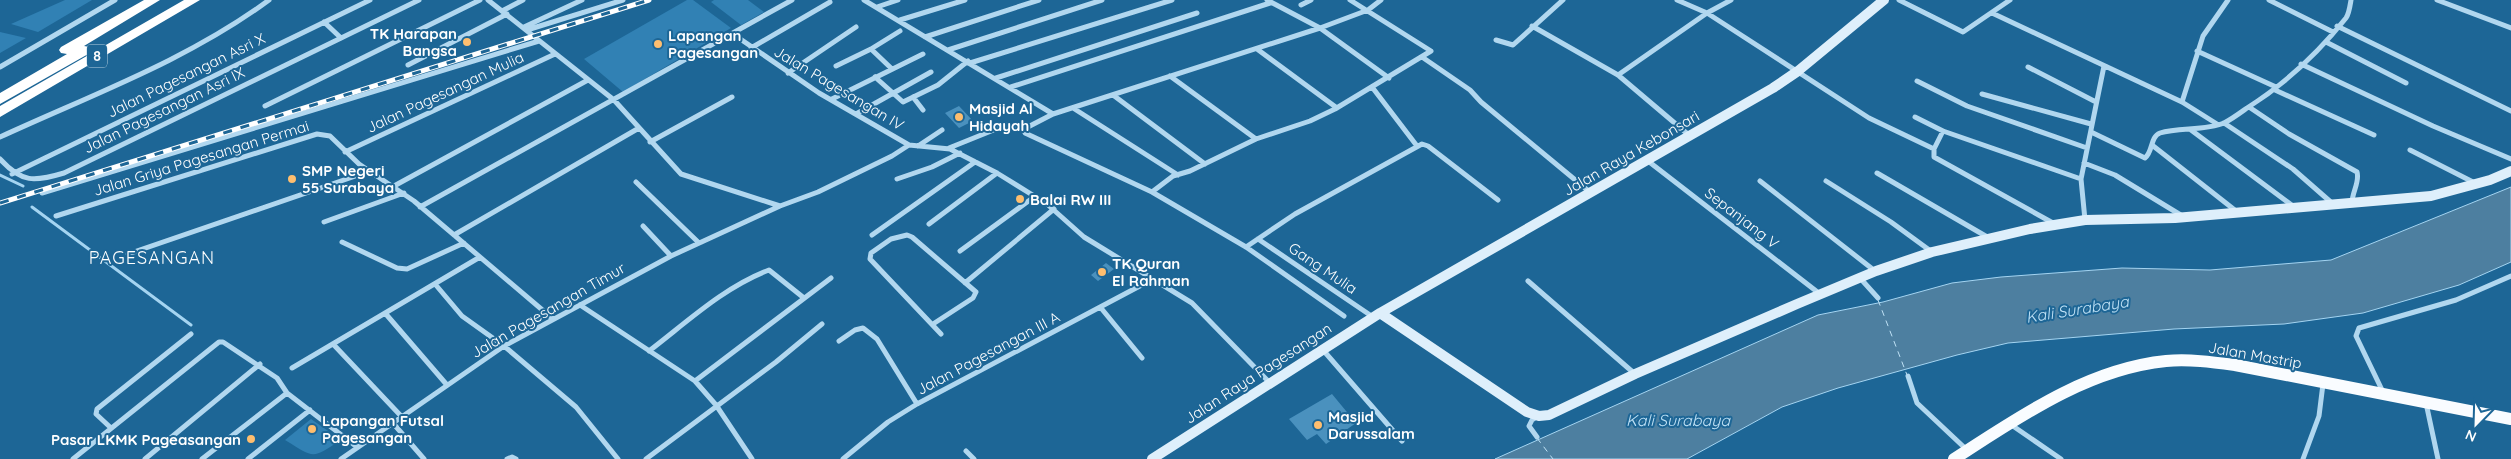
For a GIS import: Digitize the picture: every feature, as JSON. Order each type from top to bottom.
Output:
[{"type":"highway","points":[[0,88],[154,0]]},
{"type":"highway","name":"8","points":[[0,100],[173,0]]},
{"type":"highway","name":"8","points":[[0,112],[194,0]]},
{"type":"main road","name":"Jalan Mastrip","points":[[1954,459],[2051,400],[2101,378],[2148,364],[2186,361],[2226,364],[2511,420]]},
{"type":"street","points":[[0,66],[115,0]]},
{"type":"street","points":[[0,137],[197,47],[235,25],[269,0]]},
{"type":"street","name":"Jalan Pagesangan Asri X","points":[[12,174],[370,0]]},
{"type":"street","name":"Jalan Pagesangan Asri IX","points":[[12,174],[25,180],[36,181],[64,172],[418,0]]},
{"type":"street","points":[[265,106],[480,0]]},
{"type":"street","points":[[488,0],[614,100],[650,142],[682,174],[780,206]]},
{"type":"street","points":[[408,65],[505,12],[523,0]]},
{"type":"street","points":[[525,28],[582,0]]},
{"type":"street","points":[[525,28],[623,0]]},
{"type":"street","points":[[420,207],[792,0]]},
{"type":"street","points":[[864,0],[1053,114]]},
{"type":"street","points":[[877,7],[898,0]]},
{"type":"street","points":[[900,20],[965,0]]},
{"type":"street","points":[[925,37],[1039,0]]},
{"type":"street","points":[[948,50],[1102,0]]},
{"type":"street","points":[[875,77],[901,102],[938,85],[969,62],[1172,0]]},
{"type":"street","points":[[1301,5],[1311,0]]},
{"type":"street","points":[[1152,192],[1173,176],[1337,108],[1431,51],[1350,0]]},
{"type":"street","points":[[949,148],[1006,125],[1023,128],[1053,114],[1320,28],[1368,10],[1381,0]]},
{"type":"street","points":[[1496,40],[1512,46],[1563,0]]},
{"type":"street","points":[[1677,0],[1707,14],[1869,118],[1934,149]]},
{"type":"street","points":[[1618,75],[1707,14],[1731,0]]},
{"type":"street","name":"Jalan Raya Kebonsari","points":[[1377,316],[1592,194],[1773,88],[1798,71],[1884,0]]},
{"type":"street","points":[[1899,0],[1959,32],[1967,31],[2010,0]]},
{"type":"street","points":[[2182,102],[2203,36],[2228,0]]},
{"type":"street","points":[[2270,0],[2333,32]]},
{"type":"street","points":[[2091,132],[2145,158],[2152,142],[2159,133],[2191,130],[2224,123],[2275,88],[2326,42],[2337,26],[2347,17],[2351,0]]},
{"type":"street","points":[[2437,0],[2511,28]]},
{"type":"street","points":[[1011,87],[1268,1],[1320,28],[1389,78]]},
{"type":"street","points":[[751,48],[830,2]]},
{"type":"street","points":[[996,78],[1197,13]]},
{"type":"street","points":[[1992,13],[2182,102],[2217,124]]},
{"type":"street","points":[[324,22],[341,38]]},
{"type":"street","points":[[1532,26],[1618,75],[1690,136]]},
{"type":"street","points":[[2337,26],[2511,111]]},
{"type":"street","points":[[788,73],[856,27]]},
{"type":"street","points":[[836,66],[900,31]]},
{"type":"street","name":"Jalan Pagesangan IV","points":[[733,34],[788,73],[910,145],[949,148],[997,173],[1054,209],[1084,237],[1192,303],[1270,382]]},
{"type":"street","points":[[42,193],[539,41]]},
{"type":"street","points":[[2326,42],[2406,83]]},
{"type":"street","points":[[871,48],[892,69]]},
{"type":"street","points":[[1257,49],[1337,108]]},
{"type":"street","points":[[2197,51],[2374,136]]},
{"type":"street","name":"Jalan Pagesangan Mulia","points":[[345,152],[555,54]]},
{"type":"street","points":[[832,99],[923,54]]},
{"type":"street","points":[[1422,56],[1470,90],[1481,102],[1592,194]]},
{"type":"street","points":[[2301,64],[2433,126],[2511,159]]},
{"type":"street","points":[[2085,220],[2081,180],[2104,66]]},
{"type":"street","points":[[2028,67],[2096,102]]},
{"type":"street","points":[[856,114],[932,72]]},
{"type":"street","points":[[1170,76],[1256,140]]},
{"type":"street","points":[[394,186],[588,80]]},
{"type":"street","points":[[1916,81],[1967,106],[2087,148]]},
{"type":"street","points":[[1372,87],[1417,146]]},
{"type":"street","points":[[1982,94],[2091,124]]},
{"type":"street","points":[[1113,95],[1205,164]]},
{"type":"street","points":[[650,142],[732,97]]},
{"type":"street","points":[[913,97],[923,110]]},
{"type":"street","points":[[2249,107],[2289,134],[2357,172],[2359,178],[2352,196],[2352,203]]},
{"type":"street","points":[[1073,108],[1178,175]]},
{"type":"street","points":[[1915,117],[1943,131],[2081,180]]},
{"type":"street","points":[[2224,123],[2293,169],[2333,204]]},
{"type":"street","points":[[454,236],[639,128]]},
{"type":"street","points":[[1023,128],[1025,133],[1152,192],[1246,248],[1344,316]]},
{"type":"street","points":[[918,146],[942,130]]},
{"type":"street","points":[[2191,130],[2295,208]]},
{"type":"street","points":[[1943,131],[1934,149],[1934,156],[1941,162],[2056,225]]},
{"type":"street","name":"Jalan Griya Pagesangan Permai","points":[[56,216],[317,134],[330,136],[340,143],[345,152],[404,193],[553,319]]},
{"type":"street","name":"Jalan Pagesangan IV","points":[[780,206],[818,192],[892,156],[910,145]]},
{"type":"street","points":[[2152,145],[2238,213]]},
{"type":"street","points":[[1246,248],[1294,214],[1417,146],[1428,146],[1498,200]]},
{"type":"street","points":[[2410,150],[2477,184]]},
{"type":"street","points":[[897,179],[932,167],[959,153]]},
{"type":"street","points":[[0,159],[12,174]]},
{"type":"street","name":"Sepanjang V","points":[[1648,161],[1820,295]]},
{"type":"street","points":[[872,235],[975,162]]},
{"type":"street","points":[[2084,163],[2138,187],[2184,217]]},
{"type":"street","points":[[128,254],[370,171]]},
{"type":"street","points":[[1377,316],[1527,412],[1539,416],[1549,415],[1566,409],[1635,374],[1876,271],[1932,252],[1989,238],[2085,220],[2184,217],[2431,196],[2477,184],[2511,172]]},
{"type":"street","points":[[929,224],[997,173]]},
{"type":"street","points":[[1877,173],[1989,238]]},
{"type":"street","points":[[1760,181],[1876,271]]},
{"type":"street","points":[[1826,181],[1891,222],[1932,252]]},
{"type":"street","points":[[636,182],[698,242]]},
{"type":"street","points":[[324,222],[404,193]]},
{"type":"street","points":[[960,252],[1034,197]]},
{"type":"street","name":"Jalan Pagesangan Timur","points":[[341,459],[504,346],[698,242],[780,206]]},
{"type":"street","points":[[965,283],[1054,209]]},
{"type":"street","points":[[643,226],[671,256]]},
{"type":"street","points":[[933,324],[976,295],[965,283],[906,233],[899,234],[871,252],[870,259],[941,334]]},
{"type":"street","name":"Gang Mulia","points":[[1258,239],[1377,316]]},
{"type":"street","points":[[342,242],[397,268],[407,269],[464,243]]},
{"type":"street","points":[[292,368],[480,257]]},
{"type":"street","points":[[649,351],[759,272],[769,270],[804,298]]},
{"type":"street","points":[[2385,395],[2356,336],[2356,331],[2359,328],[2456,300],[2511,276]]},
{"type":"street","points":[[696,381],[831,278]]},
{"type":"street","name":"Jalan Pagesangan III A","points":[[843,459],[888,422],[917,404],[1101,308],[1153,278]]},
{"type":"street","points":[[1860,278],[1878,298]]},
{"type":"street","points":[[1528,281],[1635,374]]},
{"type":"street","points":[[435,284],[462,316],[504,346],[576,407],[618,459]]},
{"type":"street","points":[[580,305],[696,381],[716,405],[752,459]]},
{"type":"street","points":[[1101,308],[1142,358]]},
{"type":"street","points":[[384,313],[447,384]]},
{"type":"street","name":"Jalan Raya Pagesangan","points":[[1152,459],[1270,382],[1377,316]]},
{"type":"street","points":[[646,459],[776,362],[822,324]]},
{"type":"street","points":[[839,341],[855,330],[863,328],[877,339],[917,404]]},
{"type":"street","points":[[111,428],[101,421],[96,414],[97,409],[190,334]]},
{"type":"street","points":[[73,459],[219,342],[260,364],[277,378],[288,393],[357,447]]},
{"type":"street","points":[[333,344],[401,416]]},
{"type":"street","points":[[1322,349],[1402,440]]},
{"type":"street","points":[[145,459],[260,364]]},
{"type":"street","points":[[1908,376],[1917,403],[1967,451]]},
{"type":"street","points":[[2304,459],[2319,416],[2323,384]]},
{"type":"street","points":[[202,459],[288,393]]},
{"type":"street","points":[[2426,402],[2438,459]]},
{"type":"street","points":[[248,459],[310,410]]},
{"type":"street","points":[[1537,438],[1529,423],[1539,416]]},
{"type":"street","points":[[392,422],[424,459]]},
{"type":"street","points":[[2009,424],[2061,459]]},
{"type":"street","points":[[966,452],[974,459]]},
{"type":"street","points":[[507,459],[512,457],[516,459]]},
{"type":"shaded area","points":[[65,0],[92,0],[38,32],[11,24]]},
{"type":"shaded area","name":"Lapangan Pagesangan","points":[[687,0],[693,0],[731,28],[623,92],[584,59]]},
{"type":"shaded area","points":[[714,0],[748,0],[764,12],[741,25],[711,2]]},
{"type":"shaded area","points":[[0,32],[26,38],[0,53]]},
{"type":"shaded area","name":"Lapangan Futsal Pagesangan","points":[[311,419],[341,440],[324,451],[313,454],[303,451],[285,440]]},
{"type":"water","name":"Kali Surabaya","points":[[2511,187],[2511,262],[2459,285],[2363,313],[2284,324],[2174,329],[2008,343],[1838,388],[1782,407],[1687,459],[1495,459],[1818,315],[1883,302],[1952,283],[2001,277],[2122,268],[2210,270],[2331,260]]},
{"type":"building","name":"Masjid Al Hidayah","points":[[959,106],[973,121],[959,128],[945,113]]},
{"type":"building","name":"TK Quran El Rahman","points":[[1106,263],[1114,269],[1098,281],[1091,275]]},
{"type":"building","name":"Masjid Darussalam","points":[[1332,394],[1356,423],[1326,444],[1317,434],[1307,440],[1289,419]]},
{"type":"waterway","points":[[0,175],[23,186]]},
{"type":"waterway","points":[[32,207],[191,325]]},
{"type":"ferry route","points":[[1878,300],[1907,375]]},
{"type":"ferry route","points":[[1537,438],[1553,459]]},
{"type":"railway","points":[[0,203],[649,0]]},
{"type":"place","name":"TK Harapan Bangsa","points":[[467,42]]},
{"type":"place","name":"Lapangan Pagesangan","points":[[658,44]]},
{"type":"place","name":"Masjid Al Hidayah","points":[[959,117]]},
{"type":"place","name":"SMP Negeri 55 Surabaya","points":[[292,179]]},
{"type":"place","name":"Balai RW III","points":[[1020,199]]},
{"type":"place","name":"TK Quran El Rahman","points":[[1102,272]]},
{"type":"place","name":"Masjid Darussalam","points":[[1318,425]]},
{"type":"place","name":"Lapangan Futsal Pagesangan","points":[[312,429]]},
{"type":"place","name":"Pasar LKMK Pageasangan","points":[[251,439]]},
{"type":"district","name":"PAGESANGAN","points":[[152,257]]}]
